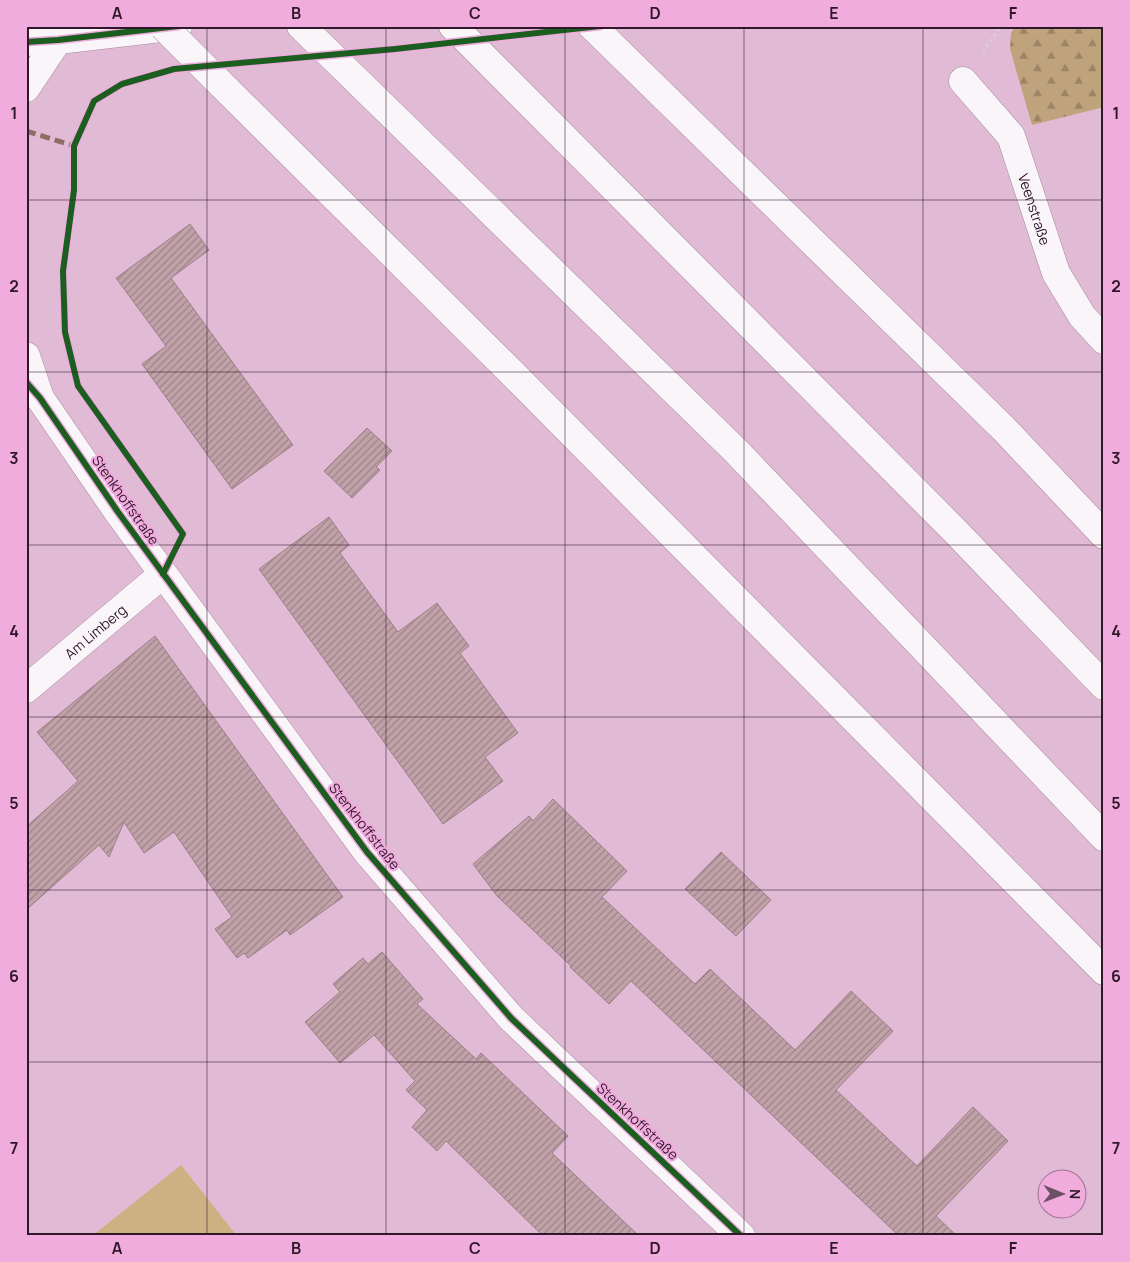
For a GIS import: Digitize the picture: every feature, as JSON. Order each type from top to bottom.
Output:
[{"type":"main road","points":[[163,26],[519,380],[1104,971]]},
{"type":"main road","points":[[26,42],[178,26]]},
{"type":"main road","points":[[301,26],[736,451],[1104,837]]},
{"type":"main road","points":[[453,26],[956,532],[1104,686]]},
{"type":"main road","points":[[598,32],[1004,429],[1104,535]]},
{"type":"main road","points":[[26,88],[58,40]]},
{"type":"main road","name":"Veenstraße","points":[[963,81],[1011,136],[1056,273],[1082,316],[1104,340]]},
{"type":"main road","name":"Stenkhoffstraße","points":[[26,356],[33,390],[118,512],[367,852],[511,1018],[741,1236]]},
{"type":"main road","name":"Am Limberg","points":[[26,689],[163,574]]},
{"type":"shaded area","points":[[181,1165],[237,1236],[92,1236]]},
{"type":"green space","points":[[1016,26],[1104,26],[1104,107],[1032,125],[1010,49],[1011,33]]},
{"type":"building","points":[[190,224],[209,250],[171,278],[293,445],[232,489],[142,364],[166,346],[116,278]]},
{"type":"building","points":[[367,428],[392,451],[376,467],[380,470],[352,498],[324,471]]},
{"type":"building","points":[[329,517],[349,545],[340,553],[398,632],[437,603],[469,646],[460,653],[518,733],[485,757],[503,781],[443,824],[259,569]]},
{"type":"building","points":[[155,636],[343,897],[290,935],[287,930],[248,958],[244,953],[237,958],[215,929],[232,917],[174,832],[144,853],[124,822],[109,857],[99,845],[26,910],[26,827],[78,781],[37,732]]},
{"type":"building","points":[[553,799],[627,871],[602,897],[695,984],[710,969],[795,1050],[851,991],[893,1031],[836,1090],[917,1166],[973,1107],[1008,1141],[936,1216],[957,1236],[899,1236],[631,981],[609,1004],[497,896],[473,864],[529,816],[533,821]]},
{"type":"building","points":[[721,852],[771,900],[736,936],[685,889]]},
{"type":"building","points":[[382,952],[423,999],[417,1004],[476,1059],[481,1053],[568,1136],[552,1153],[639,1236],[543,1236],[446,1141],[437,1151],[412,1127],[427,1110],[406,1090],[415,1081],[374,1035],[340,1063],[305,1022],[340,992],[333,984],[363,958],[368,964]]},
{"type":"marked path","points":[[26,131],[74,146]]},
{"type":"cycle path","points":[[26,42],[178,26]]},
{"type":"cycle path","points":[[163,574],[183,534],[78,386],[65,332],[63,271],[74,190],[74,146],[94,101],[122,84],[174,69],[395,49],[600,26]]},
{"type":"cycle path","points":[[26,382],[40,398],[118,512],[367,852],[511,1018],[741,1236]]}]
